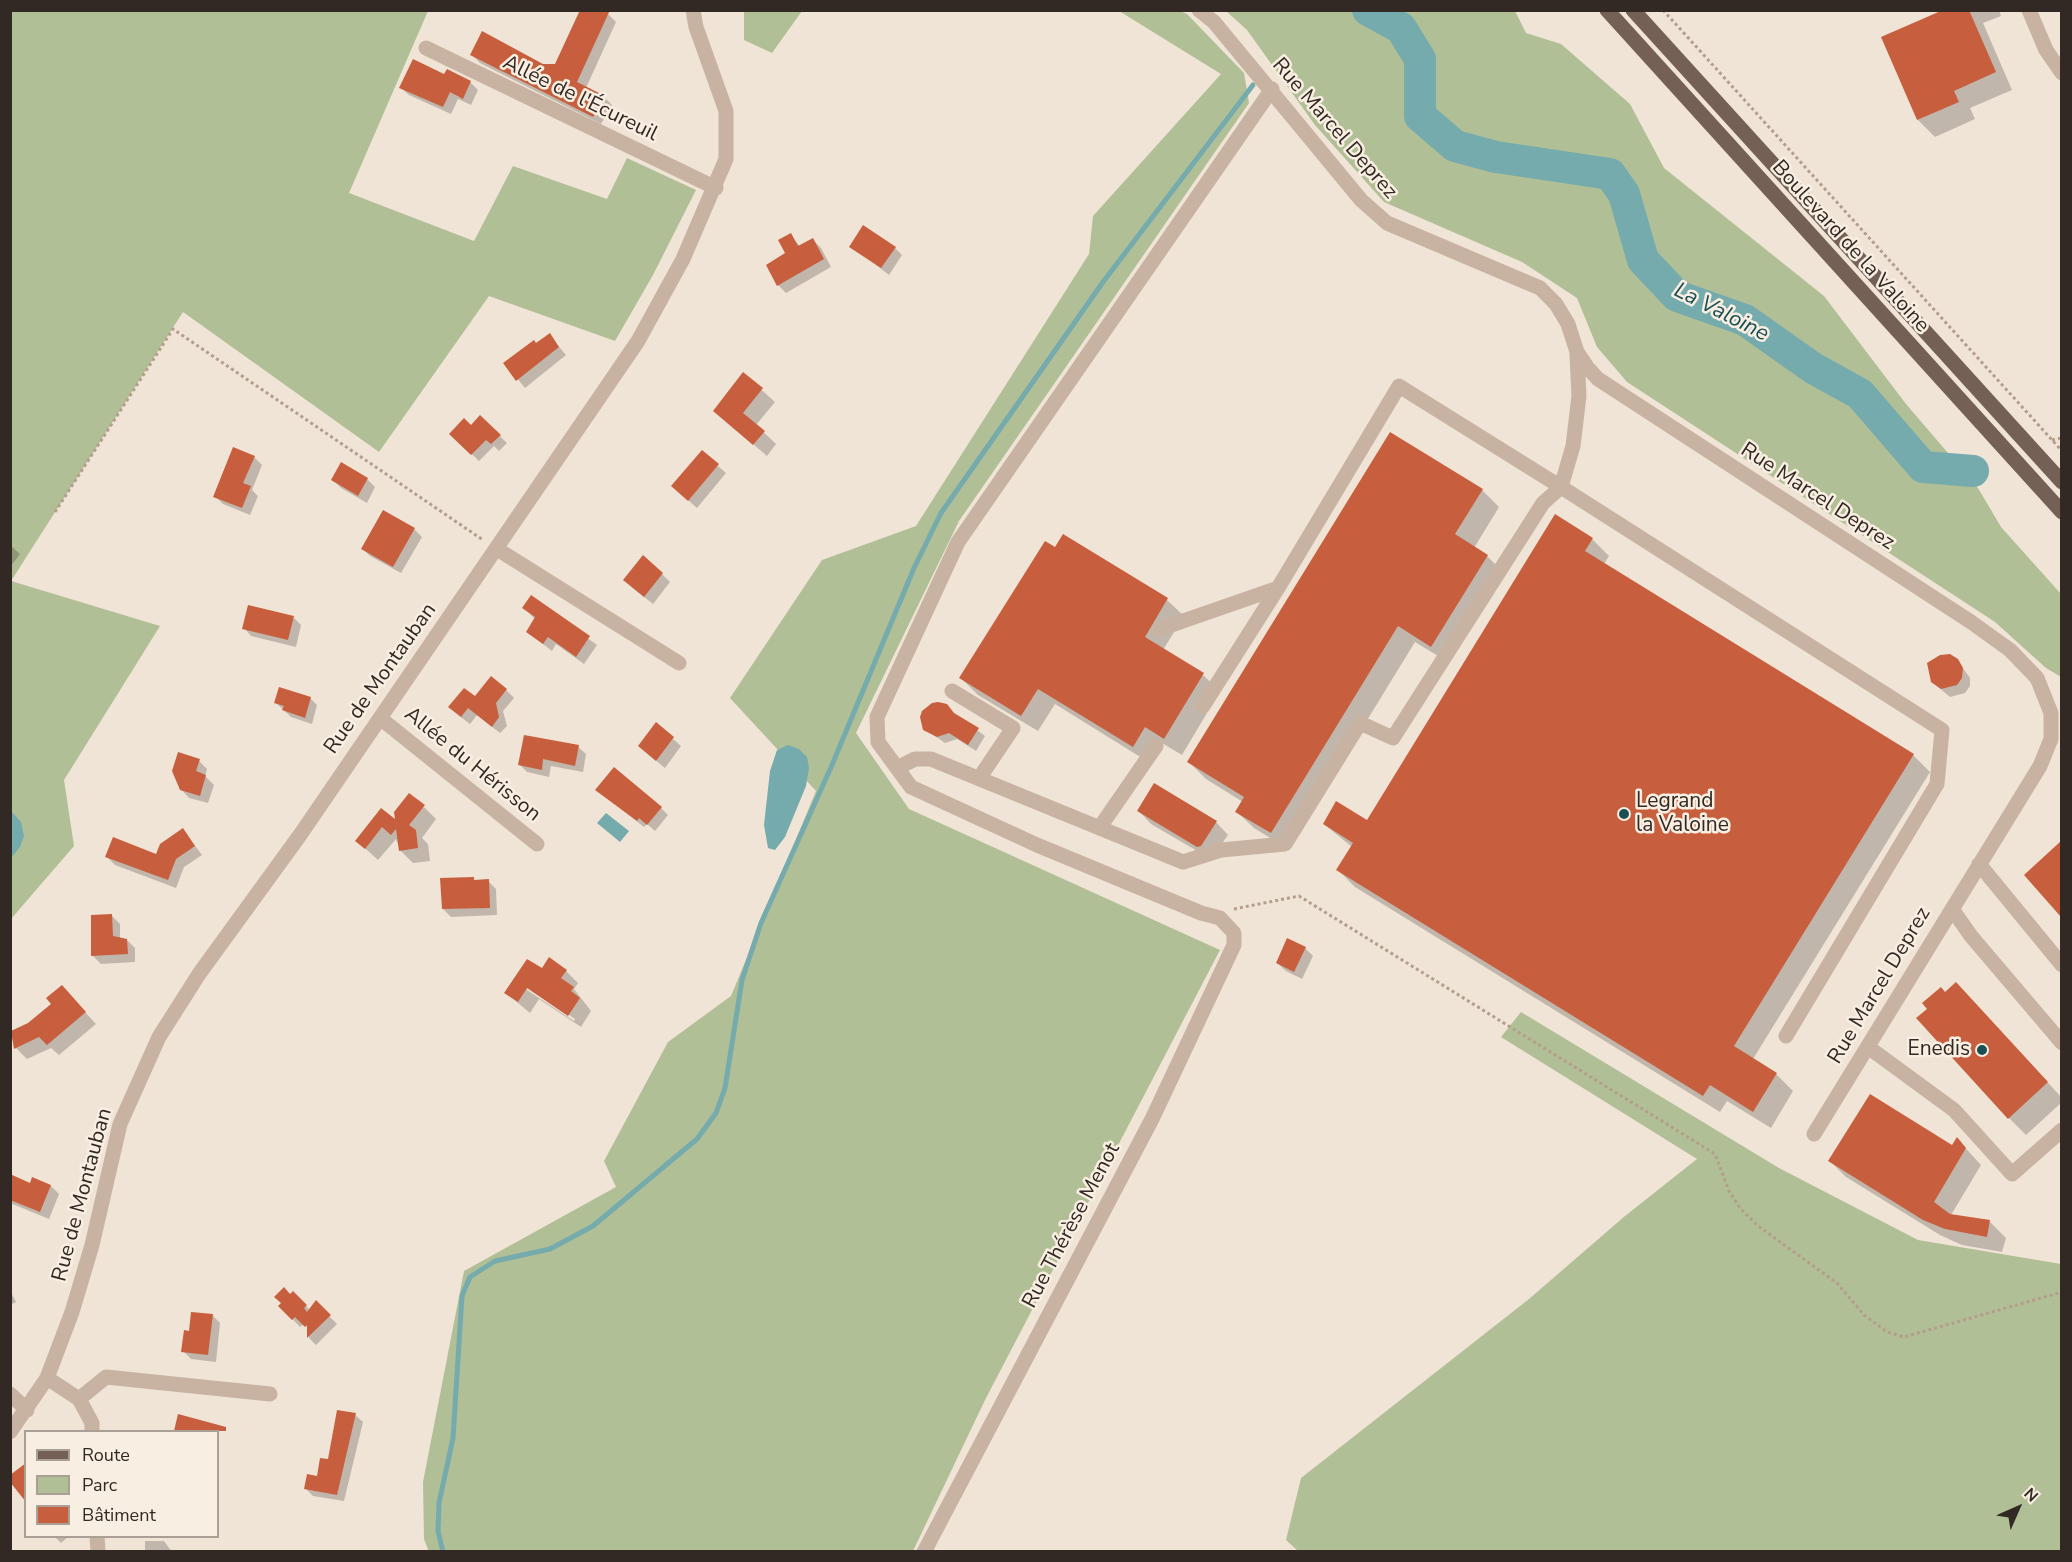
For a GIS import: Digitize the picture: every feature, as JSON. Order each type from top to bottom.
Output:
[{"type":"main road","name":"Boulevard de la Valoine","points":[[1607,10],[2061,512]]},
{"type":"main road","name":"Boulevard de la Valoine","points":[[1633,10],[2061,482]]},
{"type":"street","name":"Rue de Montauban","points":[[10,1432],[47,1378],[72,1312],[92,1245],[120,1124],[159,1037],[199,974],[300,835],[638,341],[683,259],[716,188],[726,159],[726,111],[696,27],[693,10]]},
{"type":"street","name":"Rue Marcel Deprez","points":[[1199,10],[1214,22],[1272,89],[1361,200],[1387,223],[1540,288],[1556,304],[1568,324],[1577,352],[1598,379],[1971,622],[2010,650],[2037,678],[2051,713],[2051,739],[2040,766],[1814,1134]]},
{"type":"street","points":[[2029,10],[2046,50],[2061,73]]},
{"type":"street","name":"Allée de l'Écureuil","points":[[426,48],[716,188]]},
{"type":"street","points":[[1220,918],[1201,913],[1037,845],[911,787],[878,742],[877,717],[958,543],[1272,89]]},
{"type":"street","points":[[897,768],[915,759],[931,759],[980,777],[1183,862],[1221,850],[1285,844],[1360,723],[1393,738],[1543,503],[1561,487],[1573,446],[1578,406],[1577,352]]},
{"type":"street","points":[[1203,706],[1278,588],[1399,386],[1942,730],[1937,784],[1786,1036]]},
{"type":"street","points":[[497,549],[679,663]]},
{"type":"street","points":[[1160,629],[1278,588]]},
{"type":"street","points":[[952,691],[1013,728],[980,777]]},
{"type":"street","name":"Allée du Hérisson","points":[[380,718],[537,844]]},
{"type":"street","points":[[1100,828],[1156,746]]},
{"type":"street","points":[[1979,864],[2061,965]]},
{"type":"street","points":[[1952,909],[2061,1043]]},
{"type":"street","name":"Rue Thérèse Menot","points":[[924,1551],[1152,1119],[1234,945],[1234,933],[1220,918]]},
{"type":"street","points":[[1868,1047],[1954,1110],[2012,1174],[2061,1130]]},
{"type":"street","points":[[79,1399],[106,1377],[270,1394]]},
{"type":"street","points":[[47,1378],[79,1399],[92,1423],[92,1430]]},
{"type":"street","points":[[10,1394],[27,1410]]},
{"type":"path","points":[[1663,10],[2061,451]]},
{"type":"path","points":[[55,512],[173,329],[497,549]]},
{"type":"path","points":[[2052,440],[2061,438]]},
{"type":"path","points":[[1220,918],[1238,907],[1299,896],[1715,1154],[1729,1191],[1740,1208],[1758,1226],[1838,1283],[1864,1315],[1887,1332],[1904,1336],[2061,1292]]},
{"type":"green space","points":[[744,10],[802,11],[772,53],[744,40]]},
{"type":"green space","points":[[11,11],[428,11],[349,193],[474,241],[513,166],[607,199],[627,158],[696,190],[653,275],[615,341],[489,296],[379,452],[183,312],[11,581]]},
{"type":"green space","points":[[1119,11],[1180,11],[1187,14],[1244,73],[1249,103],[959,521],[856,733],[909,809],[1220,950],[985,1400],[913,1551],[429,1552],[424,1539],[423,1482],[464,1271],[616,1187],[604,1161],[668,1042],[731,996],[816,791],[730,698],[822,560],[916,526],[1089,254],[1093,216],[1221,74]]},
{"type":"green space","points":[[1226,11],[1515,11],[1526,33],[1561,44],[1630,104],[1664,168],[1824,296],[1906,404],[1978,488],[2001,527],[2061,594],[2061,677],[2046,668],[1995,622],[1627,382],[1597,347],[1577,298],[1522,262],[1384,202],[1315,125],[1247,30]]},
{"type":"green space","points":[[11,581],[160,626],[64,780],[74,846],[11,919]]},
{"type":"green space","points":[[1521,1012],[1779,1168],[1918,1240],[2061,1264],[2061,1551],[1298,1551],[1286,1540],[1301,1478],[1529,1299],[1625,1216],[1697,1159],[1501,1037]]},
{"type":"water","points":[[788,745],[799,749],[807,757],[809,768],[806,786],[785,837],[775,850],[768,848],[764,825],[770,771],[777,750]]},
{"type":"water","points":[[11,811],[21,822],[24,836],[20,847],[11,858]]},
{"type":"water","points":[[606,813],[629,831],[620,842],[597,823]]},
{"type":"building","points":[[580,10],[610,10],[577,82],[605,96],[593,117],[470,55],[482,31],[543,64],[555,64]]},
{"type":"building","points":[[1943,10],[1969,10],[1996,72],[1954,91],[1959,102],[1917,120],[1881,37]]},
{"type":"building","points":[[413,59],[444,74],[447,69],[471,81],[463,99],[450,92],[443,107],[399,88]]},
{"type":"building","points":[[863,225],[896,247],[881,268],[849,247]]},
{"type":"building","points":[[791,233],[798,246],[813,238],[824,259],[777,286],[766,265],[785,253],[778,240]]},
{"type":"building","points":[[550,333],[559,347],[516,381],[503,363],[534,340],[536,343]]},
{"type":"building","points":[[743,372],[763,388],[743,413],[765,431],[753,445],[713,411]]},
{"type":"building","points":[[480,415],[501,435],[491,444],[486,440],[471,455],[449,434],[464,418],[471,425]]},
{"type":"building","points":[[1390,432],[1483,489],[1455,534],[1488,555],[1431,647],[1398,626],[1271,833],[1235,812],[1244,797],[1187,762]]},
{"type":"building","points":[[233,447],[255,456],[243,483],[251,486],[242,508],[213,497]]},
{"type":"building","points":[[702,450],[719,464],[688,501],[671,486]]},
{"type":"building","points":[[341,462],[368,478],[358,496],[331,480]]},
{"type":"building","points":[[383,510],[415,528],[393,567],[361,549]]},
{"type":"building","name":"Legrand la Valoine","points":[[1555,514],[1593,538],[1585,551],[1914,754],[1734,1046],[1777,1073],[1753,1112],[1710,1085],[1703,1096],[1336,870],[1353,843],[1323,824],[1336,801],[1367,820]]},
{"type":"building","points":[[1063,534],[1168,598],[1145,637],[1204,673],[1164,739],[1145,727],[1133,747],[1038,689],[1021,716],[959,678],[1045,541],[1055,547]]},
{"type":"building","points":[[643,555],[663,573],[644,597],[623,580]]},
{"type":"building","points":[[531,595],[590,636],[576,657],[548,637],[543,644],[526,632],[535,617],[522,608]]},
{"type":"building","points":[[248,605],[294,616],[288,640],[242,629]]},
{"type":"building","points":[[1950,654],[1958,659],[1963,668],[1962,678],[1957,685],[1941,689],[1931,682],[1927,663],[1940,655]]},
{"type":"building","points":[[491,676],[507,689],[496,703],[499,717],[492,727],[468,708],[461,717],[448,707],[464,688],[475,696]]},
{"type":"building","points":[[279,687],[311,697],[305,718],[282,710],[284,706],[274,703]]},
{"type":"building","points":[[932,703],[947,704],[954,713],[979,728],[968,745],[949,733],[937,737],[923,730],[920,717],[922,711]]},
{"type":"building","points":[[656,722],[674,737],[656,761],[638,746]]},
{"type":"building","points":[[524,735],[579,745],[575,766],[543,759],[542,770],[518,765]]},
{"type":"building","points":[[178,752],[200,759],[196,771],[206,775],[200,796],[180,790],[172,771]]},
{"type":"building","points":[[614,767],[662,807],[647,825],[639,818],[637,821],[595,790]]},
{"type":"building","points":[[1154,783],[1217,821],[1201,846],[1197,847],[1137,811]]},
{"type":"building","points":[[409,793],[425,805],[409,825],[416,830],[418,848],[399,851],[396,829],[391,835],[382,827],[365,849],[355,841],[381,808],[395,819],[394,812]]},
{"type":"building","points":[[183,828],[195,846],[176,859],[168,880],[105,857],[113,837],[156,854],[160,844]]},
{"type":"building","points":[[2061,841],[2061,917],[2024,875]]},
{"type":"building","points":[[474,877],[474,880],[489,879],[490,908],[442,909],[440,878]]},
{"type":"building","points":[[112,914],[113,936],[127,939],[128,954],[91,956],[91,915]]},
{"type":"building","points":[[1287,938],[1306,947],[1294,972],[1276,963]]},
{"type":"building","points":[[549,957],[567,970],[561,978],[574,987],[571,991],[580,998],[568,1016],[527,988],[518,1002],[504,993],[527,959],[542,968]]},
{"type":"building","name":"Enedis","points":[[1956,982],[2048,1082],[2008,1119],[1916,1018],[1927,1009],[1922,1003],[1941,987],[1945,992]]},
{"type":"building","points":[[62,985],[86,1012],[47,1045],[39,1037],[14,1049],[11,1031],[28,1023],[51,1004],[46,998]]},
{"type":"building","points":[[1870,1094],[1952,1145],[1957,1137],[1966,1148],[1934,1202],[1950,1214],[1990,1220],[1987,1237],[1945,1229],[1923,1220],[1828,1161]]},
{"type":"building","points":[[10,1174],[30,1183],[32,1177],[51,1185],[40,1212],[10,1200]]},
{"type":"building","points":[[284,1287],[290,1294],[293,1291],[307,1305],[304,1308],[307,1312],[316,1300],[331,1315],[307,1338],[307,1325],[305,1327],[295,1317],[292,1320],[278,1306],[281,1303],[274,1297]]},
{"type":"building","points":[[191,1312],[213,1314],[208,1355],[181,1352],[184,1330],[189,1331]]},
{"type":"building","points":[[337,1410],[356,1413],[337,1495],[304,1489],[307,1474],[317,1476],[320,1458],[328,1459]]},
{"type":"building","points":[[178,1414],[226,1427],[226,1431],[174,1430]]},
{"type":"building","points":[[24,1464],[24,1500],[10,1482],[10,1475]]},
{"type":"waterway","name":"La Valoine","points":[[1368,10],[1401,28],[1420,59],[1420,116],[1455,146],[1496,157],[1610,174],[1624,194],[1643,260],[1677,296],[1745,320],[1813,368],[1860,394],[1923,467],[1973,471]]},
{"type":"waterway","points":[[443,1552],[438,1531],[439,1503],[453,1438],[462,1296],[470,1277],[495,1261],[550,1249],[593,1226],[697,1139],[716,1113],[725,1088],[742,980],[761,923],[832,765],[914,568],[941,513],[1103,282],[1253,85]]},
{"type":"place","name":"Legrand la Valoine","points":[[1624,814]]},
{"type":"place","name":"Enedis","points":[[1982,1050]]}]
